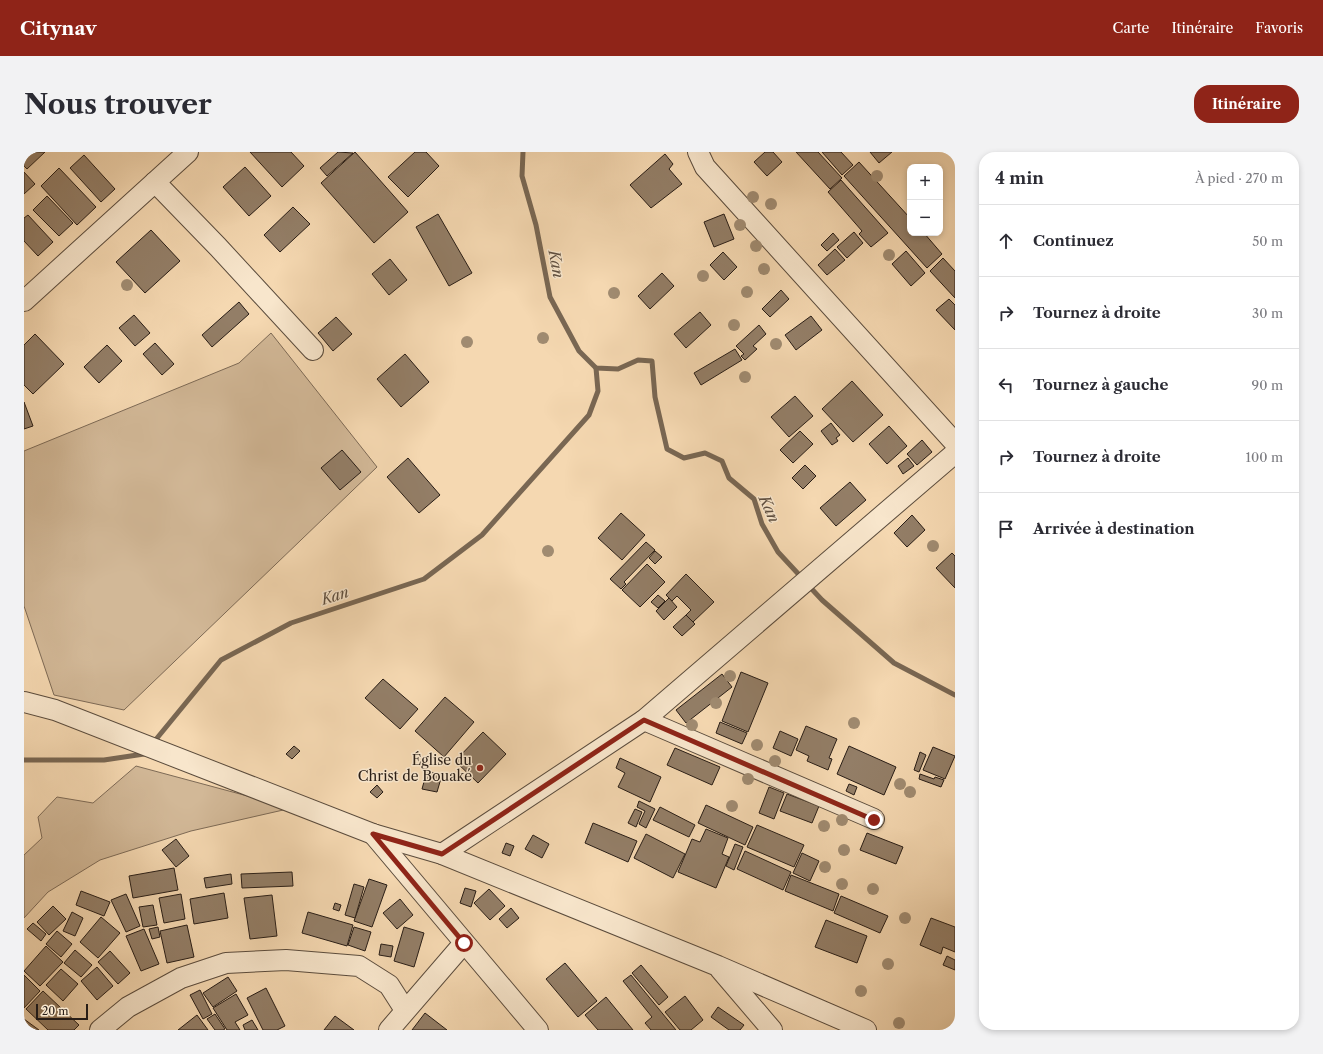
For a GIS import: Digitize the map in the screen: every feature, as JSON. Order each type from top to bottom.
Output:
[{"type":"street","points":[[24,301],[188,152]]},
{"type":"street","points":[[698,152],[705,167],[955,442]]},
{"type":"street","points":[[155,182],[218,247],[313,350]]},
{"type":"street","points":[[442,854],[644,720],[955,453]]},
{"type":"street","points":[[24,702],[55,710],[373,834],[442,854],[718,966],[866,1030]]},
{"type":"street","points":[[644,720],[874,820]]},
{"type":"street","points":[[373,834],[538,1030]]},
{"type":"street","points":[[389,1030],[464,943]]},
{"type":"street","points":[[100,1030],[128,1007],[181,978],[226,963],[286,960],[359,966],[389,985],[405,1010]]},
{"type":"street","points":[[718,966],[772,1030]]},
{"type":"shaded area","points":[[271,333],[377,467],[124,710],[54,695],[24,606],[24,451],[239,363]]},
{"type":"shaded area","points":[[136,766],[292,808],[191,831],[100,860],[48,892],[24,918],[24,855],[42,838],[38,817],[57,797],[93,803]]},
{"type":"building","points":[[24,152],[45,152],[27,169],[24,166]]},
{"type":"building","points":[[250,152],[291,152],[304,166],[282,187]]},
{"type":"building","points":[[338,152],[353,153],[327,176],[320,168]]},
{"type":"building","points":[[355,152],[408,212],[374,243],[321,183]]},
{"type":"building","points":[[415,152],[426,152],[439,166],[408,197],[388,177]]},
{"type":"building","points":[[765,152],[773,152],[782,162],[767,176],[754,162]]},
{"type":"building","points":[[796,152],[818,152],[842,178],[830,189]]},
{"type":"building","points":[[822,152],[841,152],[853,165],[842,175]]},
{"type":"building","points":[[870,152],[892,152],[879,163]]},
{"type":"building","points":[[665,154],[673,164],[669,169],[682,184],[651,208],[630,185]]},
{"type":"building","points":[[84,155],[115,189],[101,202],[70,168]]},
{"type":"building","points":[[859,162],[907,215],[907,236],[927,236],[942,254],[927,268],[844,176]]},
{"type":"building","points":[[245,167],[271,196],[249,216],[223,187]]},
{"type":"building","points":[[59,168],[96,207],[77,225],[41,186]]},
{"type":"building","points":[[24,172],[35,184],[24,194]]},
{"type":"building","points":[[841,180],[888,233],[871,247],[859,234],[862,231],[828,192]]},
{"type":"building","points":[[47,196],[73,223],[59,236],[33,210]]},
{"type":"building","points":[[293,207],[310,224],[280,252],[264,235]]},
{"type":"building","points":[[438,214],[472,273],[449,286],[416,227]]},
{"type":"building","points":[[724,214],[734,239],[714,247],[704,222]]},
{"type":"building","points":[[28,215],[53,242],[38,256],[24,241],[24,218]]},
{"type":"building","points":[[151,230],[180,261],[145,293],[116,262]]},
{"type":"building","points":[[854,232],[863,243],[847,258],[837,247]]},
{"type":"building","points":[[833,233],[839,240],[827,251],[821,245]]},
{"type":"building","points":[[835,249],[845,260],[827,275],[818,265]]},
{"type":"building","points":[[906,251],[925,273],[911,286],[892,264]]},
{"type":"building","points":[[723,252],[737,267],[724,280],[710,265]]},
{"type":"building","points":[[943,258],[955,271],[955,298],[930,271]]},
{"type":"building","points":[[390,259],[407,280],[389,295],[372,274]]},
{"type":"building","points":[[662,273],[674,286],[650,309],[638,296]]},
{"type":"building","points":[[781,290],[789,299],[770,317],[762,309]]},
{"type":"building","points":[[949,299],[955,305],[955,330],[936,310]]},
{"type":"building","points":[[239,302],[249,314],[212,347],[202,335]]},
{"type":"building","points":[[700,312],[711,325],[686,348],[674,334]]},
{"type":"building","points":[[134,315],[150,333],[135,346],[119,328]]},
{"type":"building","points":[[811,316],[822,330],[796,350],[785,335]]},
{"type":"building","points":[[336,317],[352,334],[333,351],[318,333]]},
{"type":"building","points":[[759,325],[766,334],[753,346],[757,349],[745,360],[741,356],[744,354],[736,346]]},
{"type":"building","points":[[35,334],[64,364],[33,394],[24,385],[24,345]]},
{"type":"building","points":[[155,343],[174,364],[162,375],[143,354]]},
{"type":"building","points":[[107,345],[122,361],[99,383],[84,367]]},
{"type":"building","points":[[735,349],[742,360],[701,385],[694,373]]},
{"type":"building","points":[[405,354],[429,382],[401,407],[377,379]]},
{"type":"building","points":[[852,381],[883,415],[853,442],[822,409]]},
{"type":"building","points":[[795,396],[813,416],[789,437],[771,417]]},
{"type":"building","points":[[24,402],[33,426],[24,429]]},
{"type":"building","points":[[831,423],[840,435],[836,438],[838,441],[832,445],[821,431]]},
{"type":"building","points":[[889,426],[907,446],[887,464],[869,444]]},
{"type":"building","points":[[800,431],[813,444],[793,463],[780,450]]},
{"type":"building","points":[[922,440],[932,452],[917,465],[907,454]]},
{"type":"building","points":[[342,450],[361,472],[340,490],[321,468]]},
{"type":"building","points":[[408,458],[440,495],[419,513],[387,477]]},
{"type":"building","points":[[908,458],[914,466],[903,474],[898,466]]},
{"type":"building","points":[[805,465],[816,476],[803,489],[792,478]]},
{"type":"building","points":[[850,482],[866,500],[836,526],[820,508]]},
{"type":"building","points":[[621,513],[645,535],[622,560],[598,538]]},
{"type":"building","points":[[912,515],[925,530],[907,547],[894,533]]},
{"type":"building","points":[[646,542],[655,550],[624,582],[626,584],[621,589],[610,579]]},
{"type":"building","points":[[655,551],[662,557],[655,564],[649,558]]},
{"type":"building","points":[[952,553],[955,556],[955,588],[936,568]]},
{"type":"building","points":[[647,564],[665,582],[640,607],[622,590]]},
{"type":"building","points":[[686,574],[714,602],[693,622],[686,615],[691,610],[677,596],[672,601],[666,595]]},
{"type":"building","points":[[658,595],[665,601],[658,608],[651,602]]},
{"type":"building","points":[[669,598],[677,607],[664,620],[656,611]]},
{"type":"building","points":[[686,615],[695,624],[682,636],[673,627]]},
{"type":"building","points":[[741,672],[768,683],[748,732],[722,721]]},
{"type":"building","points":[[722,674],[732,687],[686,723],[676,710]]},
{"type":"building","points":[[383,679],[418,709],[400,729],[365,698]]},
{"type":"building","points":[[445,697],[474,722],[444,757],[415,731]]},
{"type":"building","points":[[720,722],[747,733],[742,744],[716,733]]},
{"type":"building","points":[[806,726],[837,739],[829,758],[832,759],[828,770],[807,761],[809,756],[796,750]]},
{"type":"building","points":[[780,731],[798,739],[791,756],[773,748]]},
{"type":"building","points":[[483,732],[506,754],[478,783],[455,761]]},
{"type":"building","points":[[294,746],[300,751],[292,759],[286,754]]},
{"type":"building","points":[[849,746],[896,767],[884,795],[837,774]]},
{"type":"building","points":[[933,747],[955,756],[945,779],[923,770]]},
{"type":"building","points":[[675,748],[720,767],[712,785],[667,765]]},
{"type":"building","points":[[920,752],[926,755],[919,772],[914,770]]},
{"type":"building","points":[[620,758],[661,777],[650,802],[618,787],[625,773],[616,768]]},
{"type":"building","points":[[427,771],[442,775],[437,792],[422,789]]},
{"type":"building","points":[[920,774],[934,779],[935,777],[944,780],[941,787],[919,779]]},
{"type":"building","points":[[849,784],[857,787],[854,795],[846,791]]},
{"type":"building","points":[[377,785],[383,792],[377,798],[370,792]]},
{"type":"building","points":[[769,787],[784,793],[774,819],[759,813]]},
{"type":"building","points":[[787,794],[819,806],[812,823],[780,811]]},
{"type":"building","points":[[639,801],[655,809],[646,828],[639,824],[645,811],[637,807]]},
{"type":"building","points":[[706,805],[753,827],[745,845],[698,823]]},
{"type":"building","points":[[660,807],[695,825],[689,837],[653,820]]},
{"type":"building","points":[[635,809],[642,812],[636,827],[628,823]]},
{"type":"building","points":[[593,823],[637,841],[628,862],[585,843]]},
{"type":"building","points":[[757,825],[804,845],[794,867],[747,847]]},
{"type":"building","points":[[706,829],[728,838],[722,854],[729,857],[716,888],[678,872],[692,839],[700,842]]},
{"type":"building","points":[[867,833],[903,847],[896,864],[860,850]]},
{"type":"building","points":[[646,834],[685,854],[673,878],[634,858]]},
{"type":"building","points":[[533,835],[549,844],[542,858],[525,849]]},
{"type":"building","points":[[176,839],[189,856],[176,867],[162,850]]},
{"type":"building","points":[[506,843],[514,846],[510,856],[502,853]]},
{"type":"building","points":[[735,844],[743,847],[734,870],[726,866]]},
{"type":"building","points":[[745,851],[791,872],[783,890],[737,869]]},
{"type":"building","points":[[802,853],[819,861],[810,881],[793,873]]},
{"type":"building","points":[[174,868],[178,890],[133,898],[129,876]]},
{"type":"building","points":[[292,872],[293,886],[242,888],[241,874]]},
{"type":"building","points":[[231,874],[232,884],[206,888],[204,878]]},
{"type":"building","points":[[791,875],[839,894],[833,911],[785,891]]},
{"type":"building","points":[[369,879],[387,885],[372,927],[354,921]]},
{"type":"building","points":[[354,884],[364,887],[355,918],[345,915]]},
{"type":"building","points":[[465,888],[476,891],[471,907],[460,903]]},
{"type":"building","points":[[489,889],[505,906],[490,920],[474,903]]},
{"type":"building","points":[[81,891],[110,902],[104,916],[76,905]]},
{"type":"building","points":[[224,893],[228,918],[194,924],[190,899]]},
{"type":"building","points":[[126,894],[140,926],[126,932],[111,900]]},
{"type":"building","points":[[181,894],[185,919],[164,923],[159,898]]},
{"type":"building","points":[[272,895],[277,936],[250,939],[244,898]]},
{"type":"building","points":[[841,896],[888,916],[880,933],[834,913]]},
{"type":"building","points":[[400,899],[413,915],[397,929],[383,913]]},
{"type":"building","points":[[335,903],[341,905],[339,911],[333,909]]},
{"type":"building","points":[[153,905],[157,925],[143,927],[139,907]]},
{"type":"building","points":[[53,906],[66,919],[49,935],[37,922]]},
{"type":"building","points":[[511,908],[519,918],[507,928],[499,919]]},
{"type":"building","points":[[72,912],[83,918],[75,936],[63,931]]},
{"type":"building","points":[[308,912],[353,925],[347,946],[302,933]]},
{"type":"building","points":[[101,917],[120,933],[98,958],[80,942]]},
{"type":"building","points":[[931,918],[955,927],[955,952],[943,947],[941,954],[920,945]]},
{"type":"building","points":[[826,920],[867,936],[857,963],[815,947]]},
{"type":"building","points":[[33,923],[46,934],[41,941],[27,929]]},
{"type":"building","points":[[187,925],[194,957],[167,963],[160,931]]},
{"type":"building","points":[[158,927],[160,937],[152,939],[149,929]]},
{"type":"building","points":[[354,927],[371,932],[365,951],[348,945]]},
{"type":"building","points":[[404,927],[424,933],[414,967],[394,961]]},
{"type":"building","points":[[144,929],[159,964],[141,971],[126,936]]},
{"type":"building","points":[[57,931],[72,944],[61,957],[46,944]]},
{"type":"building","points":[[381,944],[393,946],[391,957],[379,955]]},
{"type":"building","points":[[46,946],[63,962],[40,986],[24,971]]},
{"type":"building","points":[[75,950],[92,965],[81,977],[64,963]]},
{"type":"building","points":[[110,951],[130,973],[118,984],[98,962]]},
{"type":"building","points":[[947,956],[955,960],[955,970],[943,965]]},
{"type":"building","points":[[565,963],[597,1001],[578,1017],[546,979]]},
{"type":"building","points":[[641,965],[668,997],[659,1005],[632,973]]},
{"type":"building","points":[[97,967],[113,986],[97,1000],[81,981]]},
{"type":"building","points":[[61,969],[78,984],[63,1001],[46,985]]},
{"type":"building","points":[[24,975],[40,991],[24,1008]]},
{"type":"building","points":[[631,975],[676,1030],[651,1030],[645,1023],[652,1017],[623,981]]},
{"type":"building","points":[[228,977],[237,991],[213,1007],[203,993]]},
{"type":"building","points":[[266,988],[285,1026],[277,1030],[263,1030],[247,998]]},
{"type":"building","points":[[200,990],[212,1014],[203,1019],[190,995]]},
{"type":"building","points":[[43,991],[79,1025],[74,1030],[48,1030],[26,1009]]},
{"type":"building","points":[[236,994],[248,1015],[235,1022],[240,1030],[227,1030],[213,1008]]},
{"type":"building","points":[[685,996],[703,1020],[691,1030],[680,1030],[665,1012]]},
{"type":"building","points":[[606,997],[633,1030],[598,1030],[585,1015]]},
{"type":"building","points":[[718,1007],[744,1025],[740,1030],[729,1030],[711,1017]]},
{"type":"building","points":[[425,1013],[447,1030],[412,1030]]},
{"type":"building","points":[[215,1014],[225,1029],[215,1030],[207,1019]]},
{"type":"building","points":[[197,1015],[208,1030],[178,1030]]},
{"type":"building","points":[[335,1016],[354,1030],[324,1030]]},
{"type":"building","points":[[24,1019],[39,1030],[24,1030]]},
{"type":"building","points":[[252,1020],[258,1030],[245,1030],[243,1025]]},
{"type":"waterway","name":"Kan","points":[[523,152],[522,176],[536,225],[550,297],[579,351],[596,368],[618,369],[638,360],[652,361],[655,397],[667,449],[684,458],[705,453],[722,461],[729,478],[754,499],[762,524],[778,552],[803,579]]},
{"type":"waterway","name":"Kan","points":[[153,743],[221,660],[291,623],[424,579],[482,535],[589,415],[598,391],[596,368]]},
{"type":"waterway","name":"Kan","points":[[808,585],[822,600],[894,663],[955,695]]},
{"type":"waterway","name":"Kan","points":[[24,760],[104,760],[144,754],[147,751]]},
{"type":"place","name":"Église du Christ de Bouaké","points":[[480,768]]},
{"type":"route","points":[[464,943],[373,834],[442,854],[644,720],[874,820]]}]
